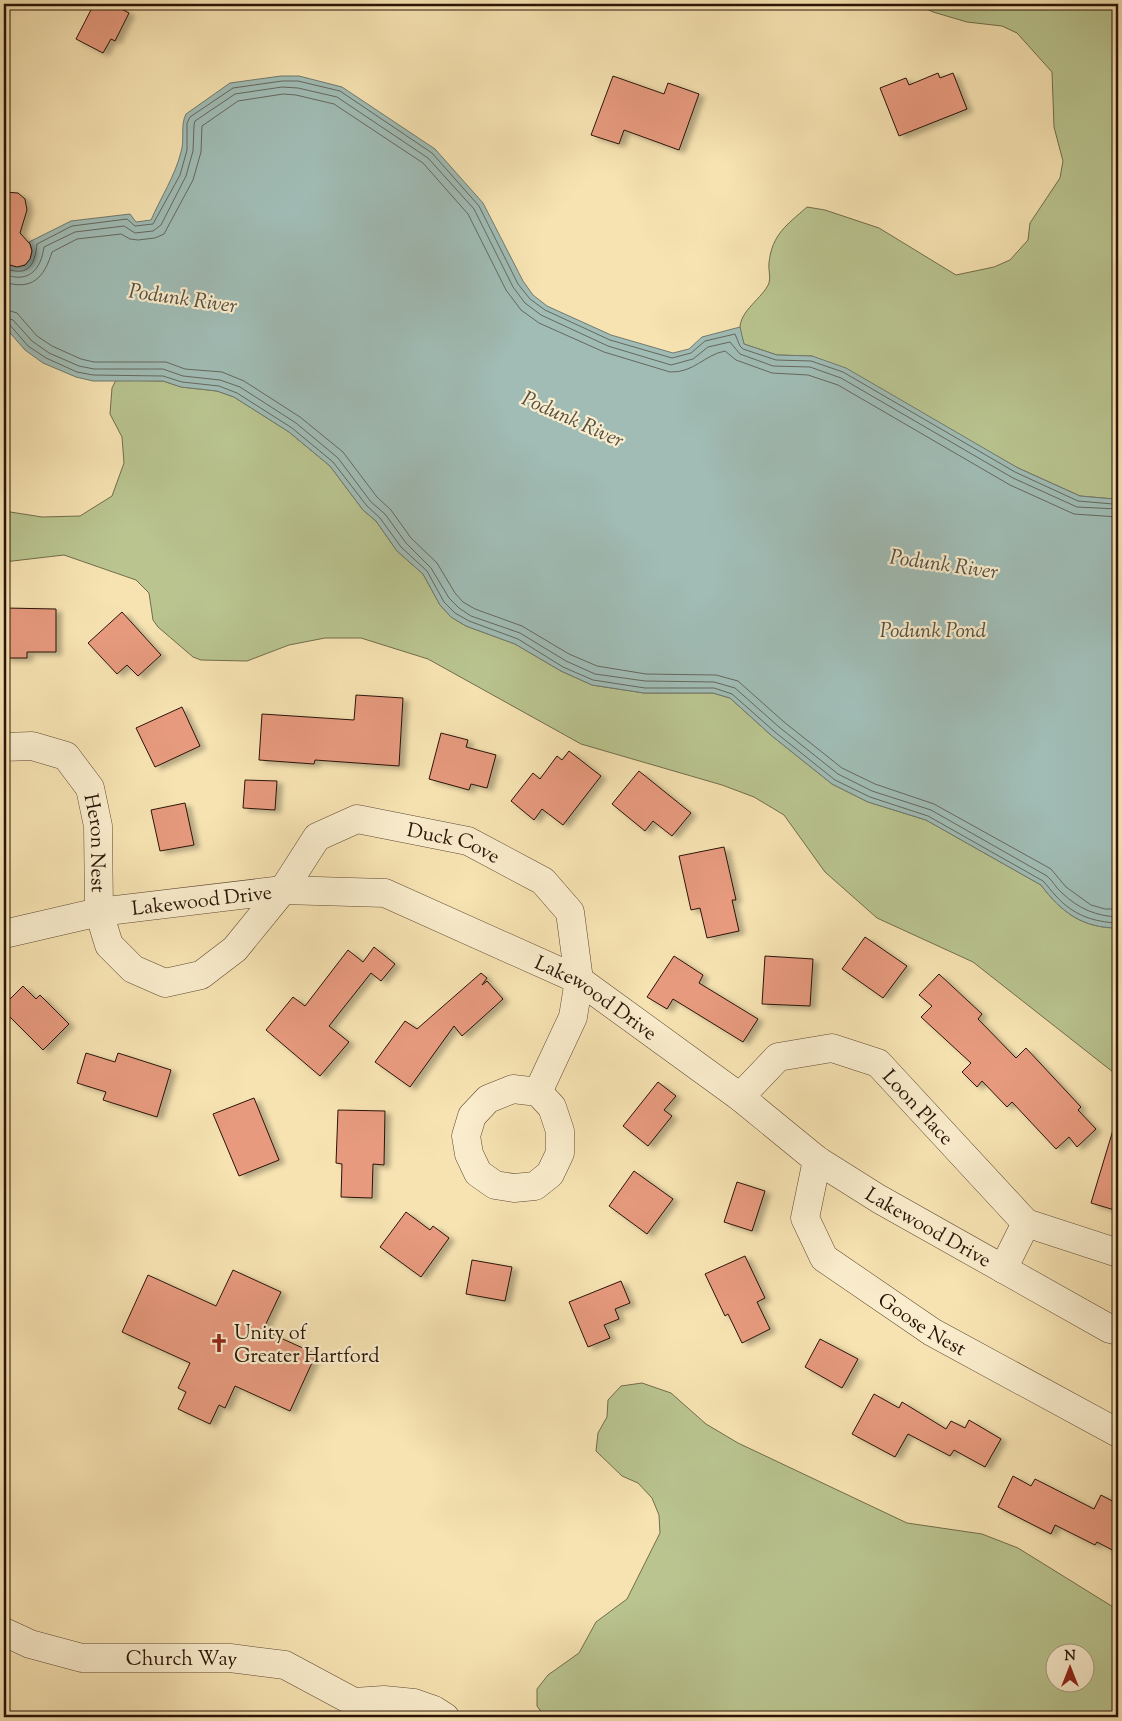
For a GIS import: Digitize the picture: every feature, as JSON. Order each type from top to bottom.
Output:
[{"type":"street","name":"Heron Nest","points":[[4,747],[32,746],[66,756],[90,788],[98,826],[99,912],[108,945],[133,970],[165,983],[202,975],[235,949],[283,890]]},
{"type":"street","name":"Duck Cove","points":[[283,890],[317,837],[357,819],[468,841],[543,881],[570,912],[579,980],[573,1017],[538,1092]]},
{"type":"street","name":"Lakewood Drive","points":[[4,934],[99,912],[283,890],[385,893],[579,980],[740,1097],[817,1160],[879,1199],[1118,1331]]},
{"type":"street","name":"Loon Place","points":[[740,1097],[778,1057],[832,1048],[878,1063],[1026,1223],[1118,1253]]},
{"type":"street","name":"Goose Nest","points":[[817,1160],[805,1218],[824,1258],[932,1332],[1118,1433]]},
{"type":"street","points":[[1003,1269],[1026,1223]]},
{"type":"street","name":"Church Way","points":[[4,1632],[30,1644],[82,1658],[230,1658],[285,1665],[354,1702],[384,1700],[414,1703],[434,1710],[445,1717]]},
{"type":"green space","points":[[917,4],[1118,4],[1118,497],[1114,499],[1080,496],[1018,468],[812,356],[777,355],[744,344],[740,331],[741,322],[747,310],[762,294],[769,283],[769,263],[773,245],[782,231],[807,207],[825,210],[879,228],[956,275],[994,267],[1010,260],[1028,240],[1030,223],[1060,178],[1063,161],[1054,127],[1052,72],[1017,33],[1002,26],[967,22],[933,12]]},
{"type":"green space","points":[[116,380],[163,381],[181,387],[217,391],[234,397],[289,432],[330,466],[363,510],[376,521],[397,551],[423,574],[440,605],[451,617],[466,626],[515,644],[561,671],[592,685],[644,693],[713,693],[730,698],[772,736],[832,784],[868,802],[926,820],[1041,885],[1057,904],[1074,917],[1094,925],[1118,928],[1118,1076],[973,962],[877,918],[825,872],[784,815],[754,797],[722,785],[581,744],[428,659],[361,638],[325,638],[289,645],[247,661],[201,660],[193,657],[158,627],[153,620],[149,593],[136,580],[64,555],[4,562],[4,511],[42,517],[80,516],[112,496],[124,463],[122,437],[110,414],[112,388]]},
{"type":"green space","points":[[642,1383],[671,1393],[706,1424],[738,1443],[907,1523],[982,1534],[1018,1548],[1118,1610],[1118,1717],[545,1717],[537,1706],[537,1689],[548,1675],[579,1653],[596,1622],[627,1599],[660,1533],[659,1515],[652,1498],[638,1483],[622,1476],[596,1451],[598,1433],[607,1417],[608,1400],[621,1386]]},
{"type":"water","name":"Podunk Pond","points":[[281,76],[299,76],[342,87],[435,149],[483,203],[523,281],[533,295],[547,306],[611,335],[673,353],[689,349],[702,337],[740,327],[744,344],[777,355],[812,356],[846,368],[1018,468],[1080,496],[1114,499],[1118,497],[1118,928],[1094,925],[1074,917],[1057,904],[1041,885],[926,820],[868,802],[832,784],[772,736],[730,698],[713,693],[644,693],[592,685],[561,671],[515,644],[466,626],[451,617],[440,605],[423,574],[397,551],[376,521],[363,510],[330,466],[289,432],[234,397],[217,391],[181,387],[163,381],[93,381],[76,377],[43,363],[25,350],[4,326],[4,259],[10,265],[25,265],[31,254],[29,242],[71,221],[130,214],[136,222],[151,220],[172,178],[178,161],[182,147],[183,123],[186,114],[230,83]]},
{"type":"building","points":[[94,4],[112,4],[129,13],[115,41],[111,39],[103,53],[76,39]]},
{"type":"building","points":[[938,73],[940,78],[953,73],[967,109],[899,136],[880,88],[906,78],[909,85]]},
{"type":"building","points":[[613,76],[664,94],[668,83],[699,94],[679,150],[624,130],[619,144],[591,135]]},
{"type":"building","points":[[4,192],[18,193],[25,199],[27,210],[20,233],[30,244],[32,251],[30,259],[25,265],[17,267],[10,265],[9,268],[4,267]]},
{"type":"building","points":[[5,608],[56,609],[56,652],[27,652],[27,658],[5,658]]},
{"type":"building","points":[[122,612],[161,655],[138,676],[127,665],[117,674],[88,643]]},
{"type":"building","points":[[356,695],[403,698],[399,766],[315,760],[314,764],[259,760],[262,714],[354,720]]},
{"type":"building","points":[[182,707],[200,746],[155,767],[136,728]]},
{"type":"building","points":[[441,733],[468,740],[466,747],[496,755],[487,788],[471,784],[469,790],[429,779]]},
{"type":"building","points":[[569,751],[601,776],[563,825],[542,809],[534,820],[511,801],[533,773],[540,779],[557,756],[562,760]]},
{"type":"building","points":[[639,771],[691,813],[672,836],[653,821],[645,831],[612,804]]},
{"type":"building","points":[[245,780],[277,781],[275,810],[243,808]]},
{"type":"building","points":[[185,803],[194,845],[160,851],[151,810]]},
{"type":"building","points":[[724,847],[736,900],[732,900],[739,931],[707,938],[700,908],[691,910],[679,856]]},
{"type":"building","points":[[865,937],[907,966],[883,998],[842,969]]},
{"type":"building","points":[[374,947],[395,964],[381,981],[371,973],[329,1026],[349,1042],[320,1076],[266,1030],[293,997],[305,1006],[348,950],[363,962]]},
{"type":"building","points":[[674,956],[703,975],[699,983],[758,1019],[743,1042],[673,999],[667,1009],[647,997]]},
{"type":"building","points":[[765,956],[813,959],[810,1006],[762,1004]]},
{"type":"building","points":[[481,973],[487,978],[482,985],[487,981],[503,999],[462,1036],[454,1026],[410,1087],[375,1062],[405,1021],[417,1029]]},
{"type":"building","points":[[939,974],[982,1014],[978,1019],[1016,1058],[1026,1048],[1081,1107],[1078,1110],[1096,1129],[1077,1147],[1069,1137],[1056,1149],[1012,1102],[1007,1107],[982,1081],[977,1087],[962,1072],[971,1063],[921,1017],[932,1006],[919,995]]},
{"type":"building","points":[[23,986],[36,999],[40,995],[69,1024],[43,1050],[4,1011],[4,1005]]},
{"type":"building","points":[[86,1053],[115,1062],[118,1053],[171,1070],[157,1117],[103,1100],[106,1092],[77,1083]]},
{"type":"building","points":[[658,1082],[676,1096],[664,1110],[672,1116],[648,1146],[623,1126]]},
{"type":"building","points":[[254,1098],[279,1160],[239,1176],[213,1114]]},
{"type":"building","points":[[338,1110],[385,1111],[384,1165],[373,1164],[372,1198],[341,1197],[342,1164],[336,1163]]},
{"type":"building","points":[[1113,1130],[1118,1131],[1118,1211],[1091,1203]]},
{"type":"building","points":[[634,1171],[673,1199],[647,1234],[609,1206]]},
{"type":"building","points":[[737,1182],[765,1191],[752,1231],[724,1222]]},
{"type":"building","points":[[406,1212],[430,1230],[433,1226],[449,1238],[421,1277],[380,1247]]},
{"type":"building","points":[[745,1256],[765,1298],[757,1302],[770,1329],[742,1343],[728,1314],[725,1316],[705,1274]]},
{"type":"building","points":[[472,1260],[512,1267],[505,1301],[466,1294]]},
{"type":"building","name":"Unity of Greater Hartford","points":[[233,1270],[281,1292],[263,1330],[316,1354],[290,1411],[235,1386],[225,1408],[219,1405],[210,1424],[178,1409],[186,1392],[178,1388],[190,1363],[122,1332],[148,1275],[216,1306]]},
{"type":"building","points":[[621,1281],[630,1303],[615,1309],[619,1319],[604,1325],[610,1338],[588,1347],[569,1302]]},
{"type":"building","points":[[820,1339],[858,1359],[842,1388],[805,1367]]},
{"type":"building","points":[[874,1394],[899,1408],[902,1402],[946,1429],[951,1421],[965,1428],[969,1420],[1001,1439],[985,1467],[954,1450],[950,1456],[908,1434],[895,1457],[852,1434]]},
{"type":"building","points":[[1013,1476],[1031,1486],[1035,1479],[1094,1509],[1101,1495],[1118,1504],[1118,1553],[1097,1542],[1095,1545],[1055,1525],[1051,1534],[998,1507]]},
{"type":"place","name":"Unity of Greater Hartford","points":[[219,1343]]},
{"type":"water label","name":"Podunk River","points":[[183,298]]},
{"type":"water label","name":"Podunk River","points":[[573,419]]},
{"type":"water label","name":"Podunk River","points":[[944,564]]}]
